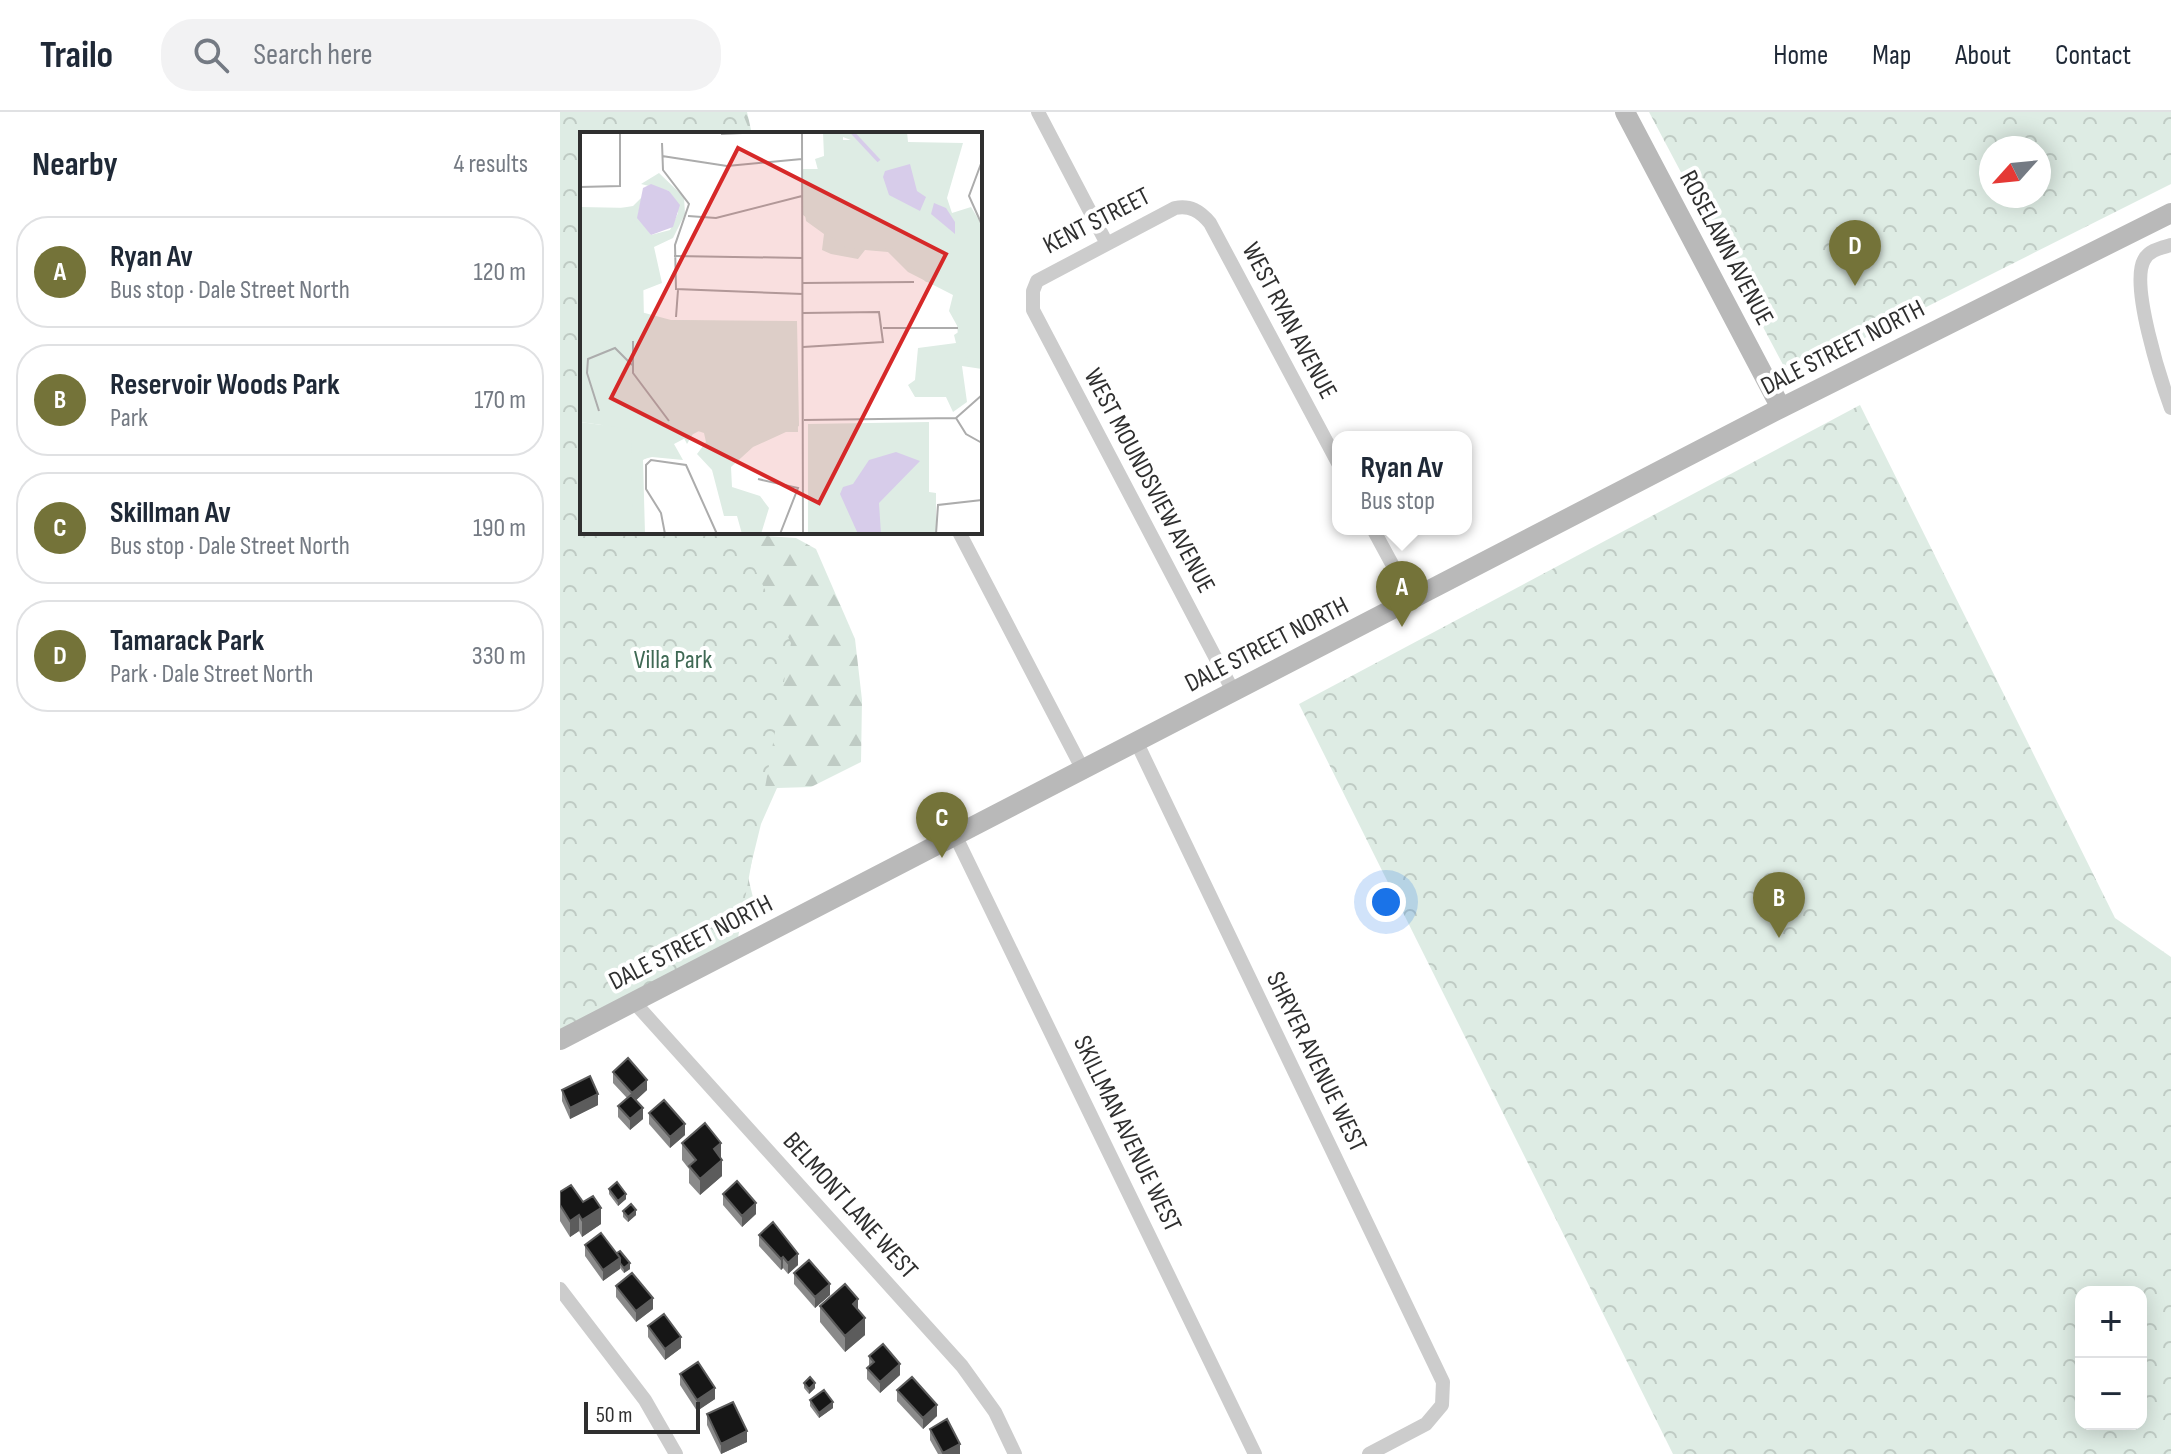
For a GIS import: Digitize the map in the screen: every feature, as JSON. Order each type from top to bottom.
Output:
[{"type":"main road","name":"ROSELAWN AVENUE","points":[[1625,112],[1781,408]]},
{"type":"main road","name":"DALE STREET NORTH","points":[[560,1040],[1781,408],[2171,213]]},
{"type":"street","points":[[1038,112],[1106,242]]},
{"type":"street","name":"KENT STREET","points":[[1033,291],[1037,281],[1106,242],[1175,208],[1191,208]]},
{"type":"street","name":"WEST RYAN AVENUE","points":[[1191,208],[1210,223],[1332,452]]},
{"type":"street","points":[[2171,245],[2157,249],[2144,259],[2140,278],[2153,352],[2171,408]]},
{"type":"street","name":"WEST MOUNDSVIEW AVENUE","points":[[1033,291],[1033,310],[1233,691]]},
{"type":"street","points":[[960,534],[1082,768]]},
{"type":"street","points":[[1376,535],[1412,601]]},
{"type":"street","name":"SHRYER AVENUE WEST","points":[[1136,741],[1443,1382],[1442,1405],[1426,1424],[1369,1454]]},
{"type":"street","name":"SKILLMAN AVENUE WEST","points":[[955,835],[1255,1454]]},
{"type":"street","name":"BELMONT LANE WEST","points":[[634,1002],[962,1366],[995,1412],[1015,1454]]},
{"type":"street","points":[[560,1289],[645,1400],[676,1454]]},
{"type":"green space","name":"Villa Park","points":[[560,112],[747,112],[752,132],[580,132],[580,534],[751,534],[796,538],[816,549],[855,639],[862,700],[861,762],[811,787],[777,788],[761,824],[748,877],[758,918],[695,960],[560,996]]},
{"type":"green space","name":"Villa Park","points":[[560,112],[742,112],[750,132],[580,132],[580,534],[738,534],[791,643],[736,949],[560,1040]]},
{"type":"green space","points":[[1649,112],[2171,112],[2171,184],[1789,376]]},
{"type":"green space","points":[[1860,405],[2115,918],[2171,957],[2171,1454],[1673,1454],[1299,704]]},
{"type":"building","points":[[628,1058],[647,1080],[632,1093],[613,1072]]},
{"type":"building","points":[[590,1076],[598,1094],[570,1108],[562,1090]]},
{"type":"building","points":[[631,1095],[643,1108],[630,1119],[618,1106]]},
{"type":"building","points":[[664,1100],[685,1124],[670,1137],[649,1113]]},
{"type":"building","points":[[705,1123],[721,1143],[714,1149],[722,1160],[700,1179],[689,1166],[696,1160],[682,1143]]},
{"type":"building","points":[[737,1181],[756,1203],[742,1216],[723,1194]]},
{"type":"building","points":[[617,1182],[626,1194],[618,1201],[609,1189]]},
{"type":"building","points":[[571,1185],[583,1202],[593,1196],[601,1208],[582,1220],[579,1215],[570,1221],[560,1205],[560,1192]]},
{"type":"building","points":[[631,1204],[636,1210],[628,1217],[623,1211]]},
{"type":"building","points":[[773,1222],[798,1254],[788,1263],[759,1235]]},
{"type":"building","points":[[601,1233],[620,1258],[603,1270],[585,1245]]},
{"type":"building","points":[[620,1251],[630,1263],[624,1268],[617,1253]]},
{"type":"building","points":[[809,1260],[830,1284],[815,1297],[794,1273]]},
{"type":"building","points":[[632,1273],[653,1298],[636,1311],[616,1286]]},
{"type":"building","points":[[845,1284],[858,1299],[853,1304],[865,1318],[845,1336],[820,1306]]},
{"type":"building","points":[[664,1314],[681,1337],[665,1349],[648,1326]]},
{"type":"building","points":[[883,1344],[900,1364],[880,1382],[867,1368],[874,1362],[869,1356]]},
{"type":"building","points":[[698,1362],[715,1388],[697,1400],[680,1374]]},
{"type":"building","points":[[810,1377],[815,1383],[809,1389],[804,1383]]},
{"type":"building","points":[[912,1377],[937,1405],[923,1418],[897,1390]]},
{"type":"building","points":[[824,1390],[833,1402],[819,1413],[810,1400]]},
{"type":"building","points":[[733,1402],[747,1431],[721,1444],[707,1414]]},
{"type":"building","points":[[947,1419],[960,1444],[943,1453],[930,1429]]},
{"type":"place","name":"Tamarack Park","points":[[1855,286]]},
{"type":"place","name":"Ryan Av","points":[[1402,627]]},
{"type":"place","name":"Skillman Av","points":[[942,858]]},
{"type":"place","name":"Reservoir Woods Park","points":[[1779,938]]}]
